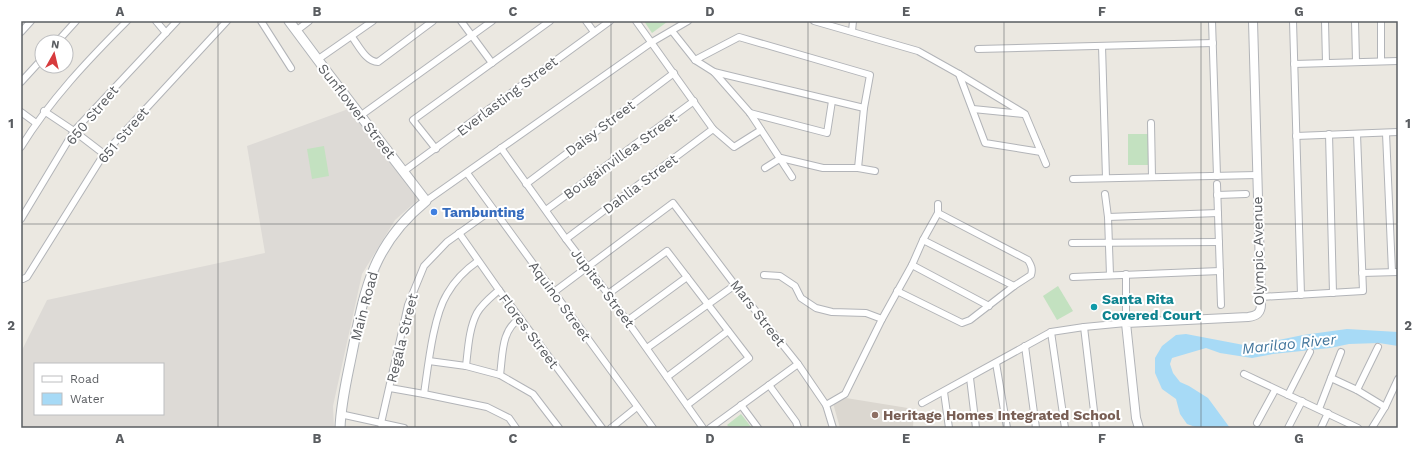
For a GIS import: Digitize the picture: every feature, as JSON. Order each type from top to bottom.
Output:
[{"type":"main road","name":"Sunflower Street","points":[[289,21],[426,201]]},
{"type":"main road","name":"Main Road","points":[[340,428],[340,414],[363,299],[372,273],[392,237],[414,211],[426,201]]},
{"type":"street","points":[[21,32],[31,21]]},
{"type":"street","points":[[64,34],[76,21]]},
{"type":"street","points":[[21,147],[44,111],[96,52],[127,21]]},
{"type":"street","points":[[156,21],[166,33]]},
{"type":"street","name":"650 Street","points":[[21,219],[74,131],[177,21]]},
{"type":"street","name":"651 Street","points":[[21,279],[27,277],[104,154],[227,21]]},
{"type":"street","points":[[261,21],[291,68]]},
{"type":"street","points":[[296,31],[309,21]]},
{"type":"street","points":[[318,60],[373,21]]},
{"type":"street","points":[[352,37],[367,58],[374,62],[378,62],[433,21]]},
{"type":"street","points":[[461,21],[492,63]]},
{"type":"street","points":[[360,116],[492,21]]},
{"type":"street","points":[[436,149],[413,120],[550,21]]},
{"type":"street","points":[[586,21],[594,32]]},
{"type":"street","name":"Everlasting Street","points":[[404,171],[610,21]]},
{"type":"street","points":[[636,21],[713,129],[734,147],[761,130]]},
{"type":"street","points":[[426,201],[652,42],[688,21]]},
{"type":"street","points":[[814,21],[918,51],[1025,114],[1046,164]]},
{"type":"street","points":[[852,31],[853,21]]},
{"type":"street","points":[[1212,21],[1217,176]]},
{"type":"street","name":"Olympic Avenue","points":[[1126,323],[1221,319],[1253,316],[1257,315],[1261,311],[1253,21]]},
{"type":"street","points":[[1293,21],[1301,295]]},
{"type":"street","points":[[1325,21],[1326,64]]},
{"type":"street","points":[[1355,21],[1356,62]]},
{"type":"street","points":[[1381,21],[1381,61]]},
{"type":"street","points":[[672,31],[695,60],[714,72],[750,113],[792,176]]},
{"type":"street","points":[[695,60],[738,37],[870,74],[864,108],[858,168]]},
{"type":"street","points":[[978,49],[1213,43]]},
{"type":"street","points":[[1102,46],[1106,178]]},
{"type":"street","points":[[1294,64],[1398,61]]},
{"type":"street","points":[[21,82],[34,68]]},
{"type":"street","points":[[714,72],[864,108]]},
{"type":"street","name":"Daisy Street","points":[[526,184],[674,73]]},
{"type":"street","points":[[959,74],[986,143],[1041,152]]},
{"type":"street","name":"Bougainvillea Street","points":[[546,210],[694,101]]},
{"type":"street","points":[[750,113],[827,133],[832,101]]},
{"type":"street","points":[[973,109],[1025,114]]},
{"type":"street","points":[[44,111],[74,131],[104,154]]},
{"type":"street","points":[[21,112],[36,122]]},
{"type":"street","points":[[1151,123],[1152,177]]},
{"type":"street","name":"Dahlia Street","points":[[566,239],[713,129]]},
{"type":"street","points":[[1362,273],[1395,272],[1386,132]]},
{"type":"street","points":[[1296,136],[1398,132]]},
{"type":"street","points":[[1329,134],[1333,293]]},
{"type":"street","points":[[1261,297],[1363,291],[1357,134]]},
{"type":"street","name":"Jupiter Street","points":[[501,148],[704,428]]},
{"type":"street","points":[[765,168],[781,158],[823,168],[858,168],[875,172]]},
{"type":"street","name":"Aquino Street","points":[[467,173],[653,428]]},
{"type":"street","points":[[1073,179],[1257,175]]},
{"type":"street","points":[[1217,184],[1221,305]]},
{"type":"street","points":[[1105,194],[1108,217],[1110,275]]},
{"type":"street","points":[[1218,194],[1246,194]]},
{"type":"street","name":"Mars Street","points":[[587,268],[673,203],[798,364],[826,405],[833,428]]},
{"type":"street","points":[[826,405],[845,394],[882,319],[912,265],[923,240],[938,213],[938,204]]},
{"type":"street","name":"Regala Street","points":[[382,426],[408,305],[424,266],[459,232],[493,209]]},
{"type":"street","points":[[897,291],[962,323],[966,322],[989,306],[1014,286],[1031,275],[1031,265],[1028,260],[938,213]]},
{"type":"street","points":[[1108,217],[1218,213]]},
{"type":"street","name":"Flores Street","points":[[459,232],[499,290],[602,428]]},
{"type":"street","points":[[923,240],[1014,286]]},
{"type":"street","points":[[1072,243],[1219,242]]},
{"type":"street","points":[[608,294],[667,250],[749,358],[687,405]]},
{"type":"street","points":[[424,394],[438,315],[446,296],[458,278],[478,261]]},
{"type":"street","points":[[912,265],[989,306]]},
{"type":"street","points":[[554,292],[587,268]]},
{"type":"street","points":[[1073,277],[1220,271]]},
{"type":"street","points":[[1126,274],[1126,323],[1136,418],[1139,428]]},
{"type":"street","points":[[764,275],[780,276],[797,288],[801,298],[816,308],[832,312],[866,313],[882,319]]},
{"type":"street","points":[[627,321],[687,278]]},
{"type":"street","points":[[647,348],[735,284]]},
{"type":"street","points":[[466,366],[471,331],[476,313],[485,302],[499,290]]},
{"type":"street","points":[[500,375],[506,334],[513,323],[520,318]]},
{"type":"street","points":[[922,403],[970,378],[1051,332],[1126,323]]},
{"type":"street","points":[[1084,327],[1096,428]]},
{"type":"street","points":[[667,377],[728,331]]},
{"type":"street","points":[[1051,332],[1065,428]]},
{"type":"street","points":[[1025,346],[1036,428]]},
{"type":"street","points":[[1357,390],[1378,347]]},
{"type":"street","points":[[1288,395],[1310,352]]},
{"type":"street","points":[[1319,409],[1341,352]]},
{"type":"street","points":[[429,361],[466,366],[500,375],[533,394],[559,428]]},
{"type":"street","points":[[996,363],[1007,428]]},
{"type":"street","points":[[710,428],[798,364]]},
{"type":"street","points":[[1244,374],[1275,390],[1328,413],[1355,428]]},
{"type":"street","points":[[970,378],[976,428]]},
{"type":"street","points":[[1331,378],[1357,390],[1385,406]]},
{"type":"street","points":[[1372,428],[1398,379]]},
{"type":"street","points":[[769,385],[796,422],[798,428]]},
{"type":"street","points":[[390,388],[487,407],[509,418],[516,428]]},
{"type":"street","points":[[1257,423],[1275,390]]},
{"type":"street","points":[[944,392],[949,428]]},
{"type":"street","points":[[1288,428],[1302,401]]},
{"type":"street","points":[[741,405],[758,428]]},
{"type":"street","points":[[611,428],[637,407]]},
{"type":"street","points":[[1321,428],[1328,413]]},
{"type":"street","points":[[340,414],[382,426],[404,428]]},
{"type":"shaded area","points":[[351,108],[419,199],[395,220],[362,274],[333,406],[334,428],[21,428],[21,352],[47,300],[265,253],[247,146]]},
{"type":"shaded area","name":"Heritage Homes Integrated School","points":[[846,398],[914,409],[913,428],[840,428],[833,403]]},
{"type":"green space","points":[[644,21],[667,21],[667,22],[652,33]]},
{"type":"green space","points":[[1128,134],[1148,134],[1148,165],[1128,165]]},
{"type":"green space","points":[[324,146],[329,176],[312,179],[307,149]]},
{"type":"green space","points":[[1058,286],[1073,311],[1057,320],[1043,296]]},
{"type":"green space","points":[[741,414],[752,428],[730,428],[727,425]]},
{"type":"water","name":"Marilao River","points":[[1347,329],[1398,332],[1398,346],[1379,343],[1349,344],[1330,348],[1273,354],[1252,358],[1220,353],[1206,348],[1172,358],[1170,364],[1173,373],[1180,382],[1208,398],[1230,428],[1198,428],[1187,424],[1180,414],[1176,399],[1162,389],[1155,373],[1155,358],[1162,346],[1176,335],[1186,334],[1249,346],[1303,335]]},
{"type":"place","name":"Tambunting","points":[[434,212]]},
{"type":"place","name":"Santa Rita Covered Court","points":[[1094,307]]},
{"type":"place","name":"Heritage Homes Integrated School","points":[[875,415]]}]
